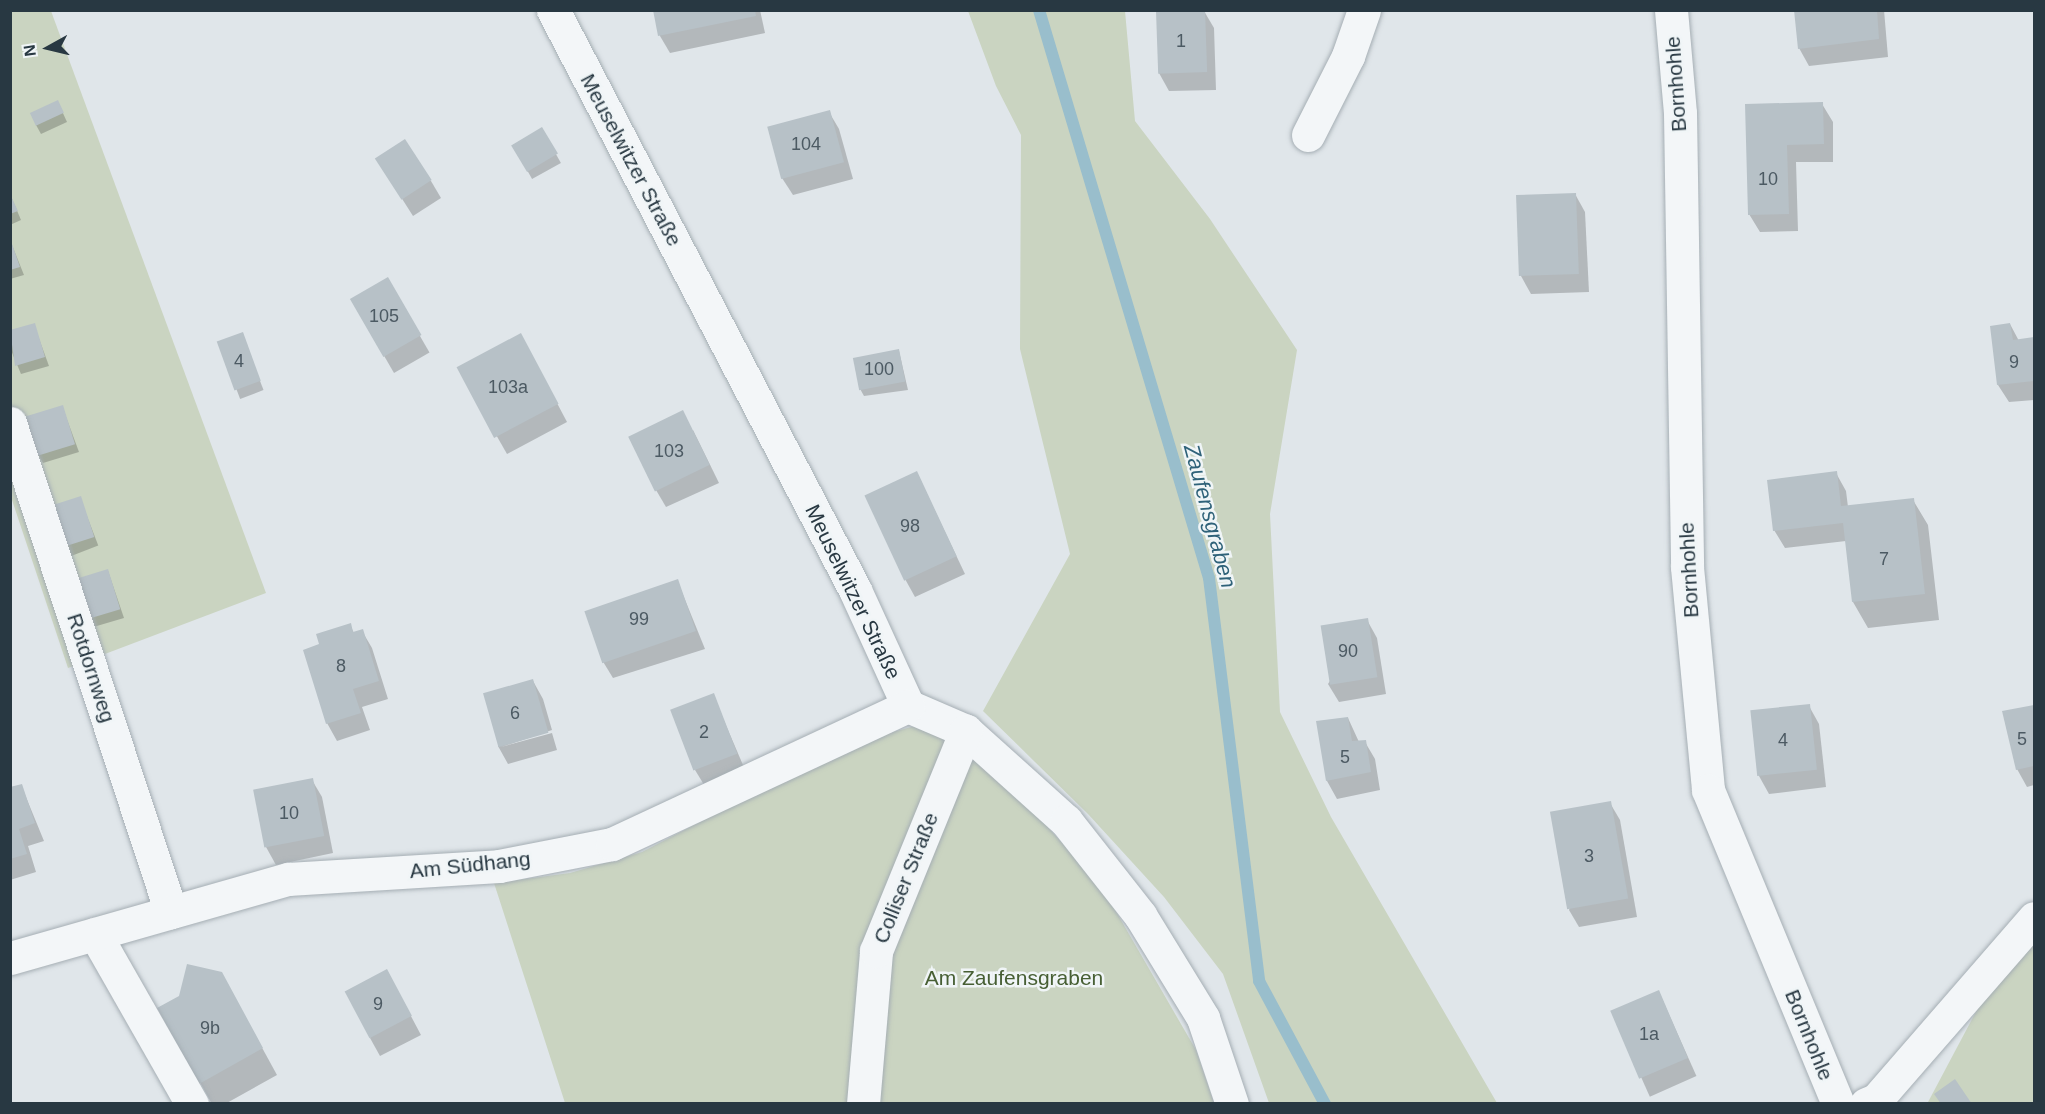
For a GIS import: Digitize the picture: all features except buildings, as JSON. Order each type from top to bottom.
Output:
[{"type":"street","name":"Meuselwitzer Straße","points":[[553,10],[855,590],[908,706],[966,731],[1066,821],[1140,915],[1203,1018],[1232,1104]]},
{"type":"street","points":[[1308,135],[1348,56],[1364,10]]},
{"type":"street","name":"Bornhohle","points":[[1671,10],[1680,113],[1687,567],[1708,790],[1838,1104]]},
{"type":"street","name":"Rotdornweg","points":[[10,423],[171,912]]},
{"type":"street","name":"Am Südhang","points":[[10,958],[288,879],[499,866],[612,844],[908,706]]},
{"type":"street","name":"Colliser Straße","points":[[863,1104],[876,951],[966,731]]},
{"type":"street","points":[[1866,1104],[1876,1100],[2034,918]]},
{"type":"street","points":[[95,934],[192,1104]]},
{"type":"green space","points":[[10,11],[51,11],[266,593],[68,668],[11,497]]},
{"type":"green space","points":[[968,11],[1125,11],[1135,121],[1210,219],[1297,350],[1270,514],[1280,712],[1331,817],[1497,1103],[1269,1103],[1223,974],[1164,897],[1088,814],[983,711],[1070,554],[1020,349],[1021,135],[996,86]]},
{"type":"green space","name":"Am Zaufensgraben","points":[[915,726],[957,741],[1029,806],[1103,889],[1196,1050],[1214,1103],[565,1103],[494,883],[570,873],[642,852],[852,743]]},
{"type":"green space","points":[[2034,937],[2034,1103],[1927,1104],[1979,1006]]},
{"type":"waterway","name":"Zaufensgraben","points":[[1039,10],[1209,578],[1259,981],[1325,1104]]}]
